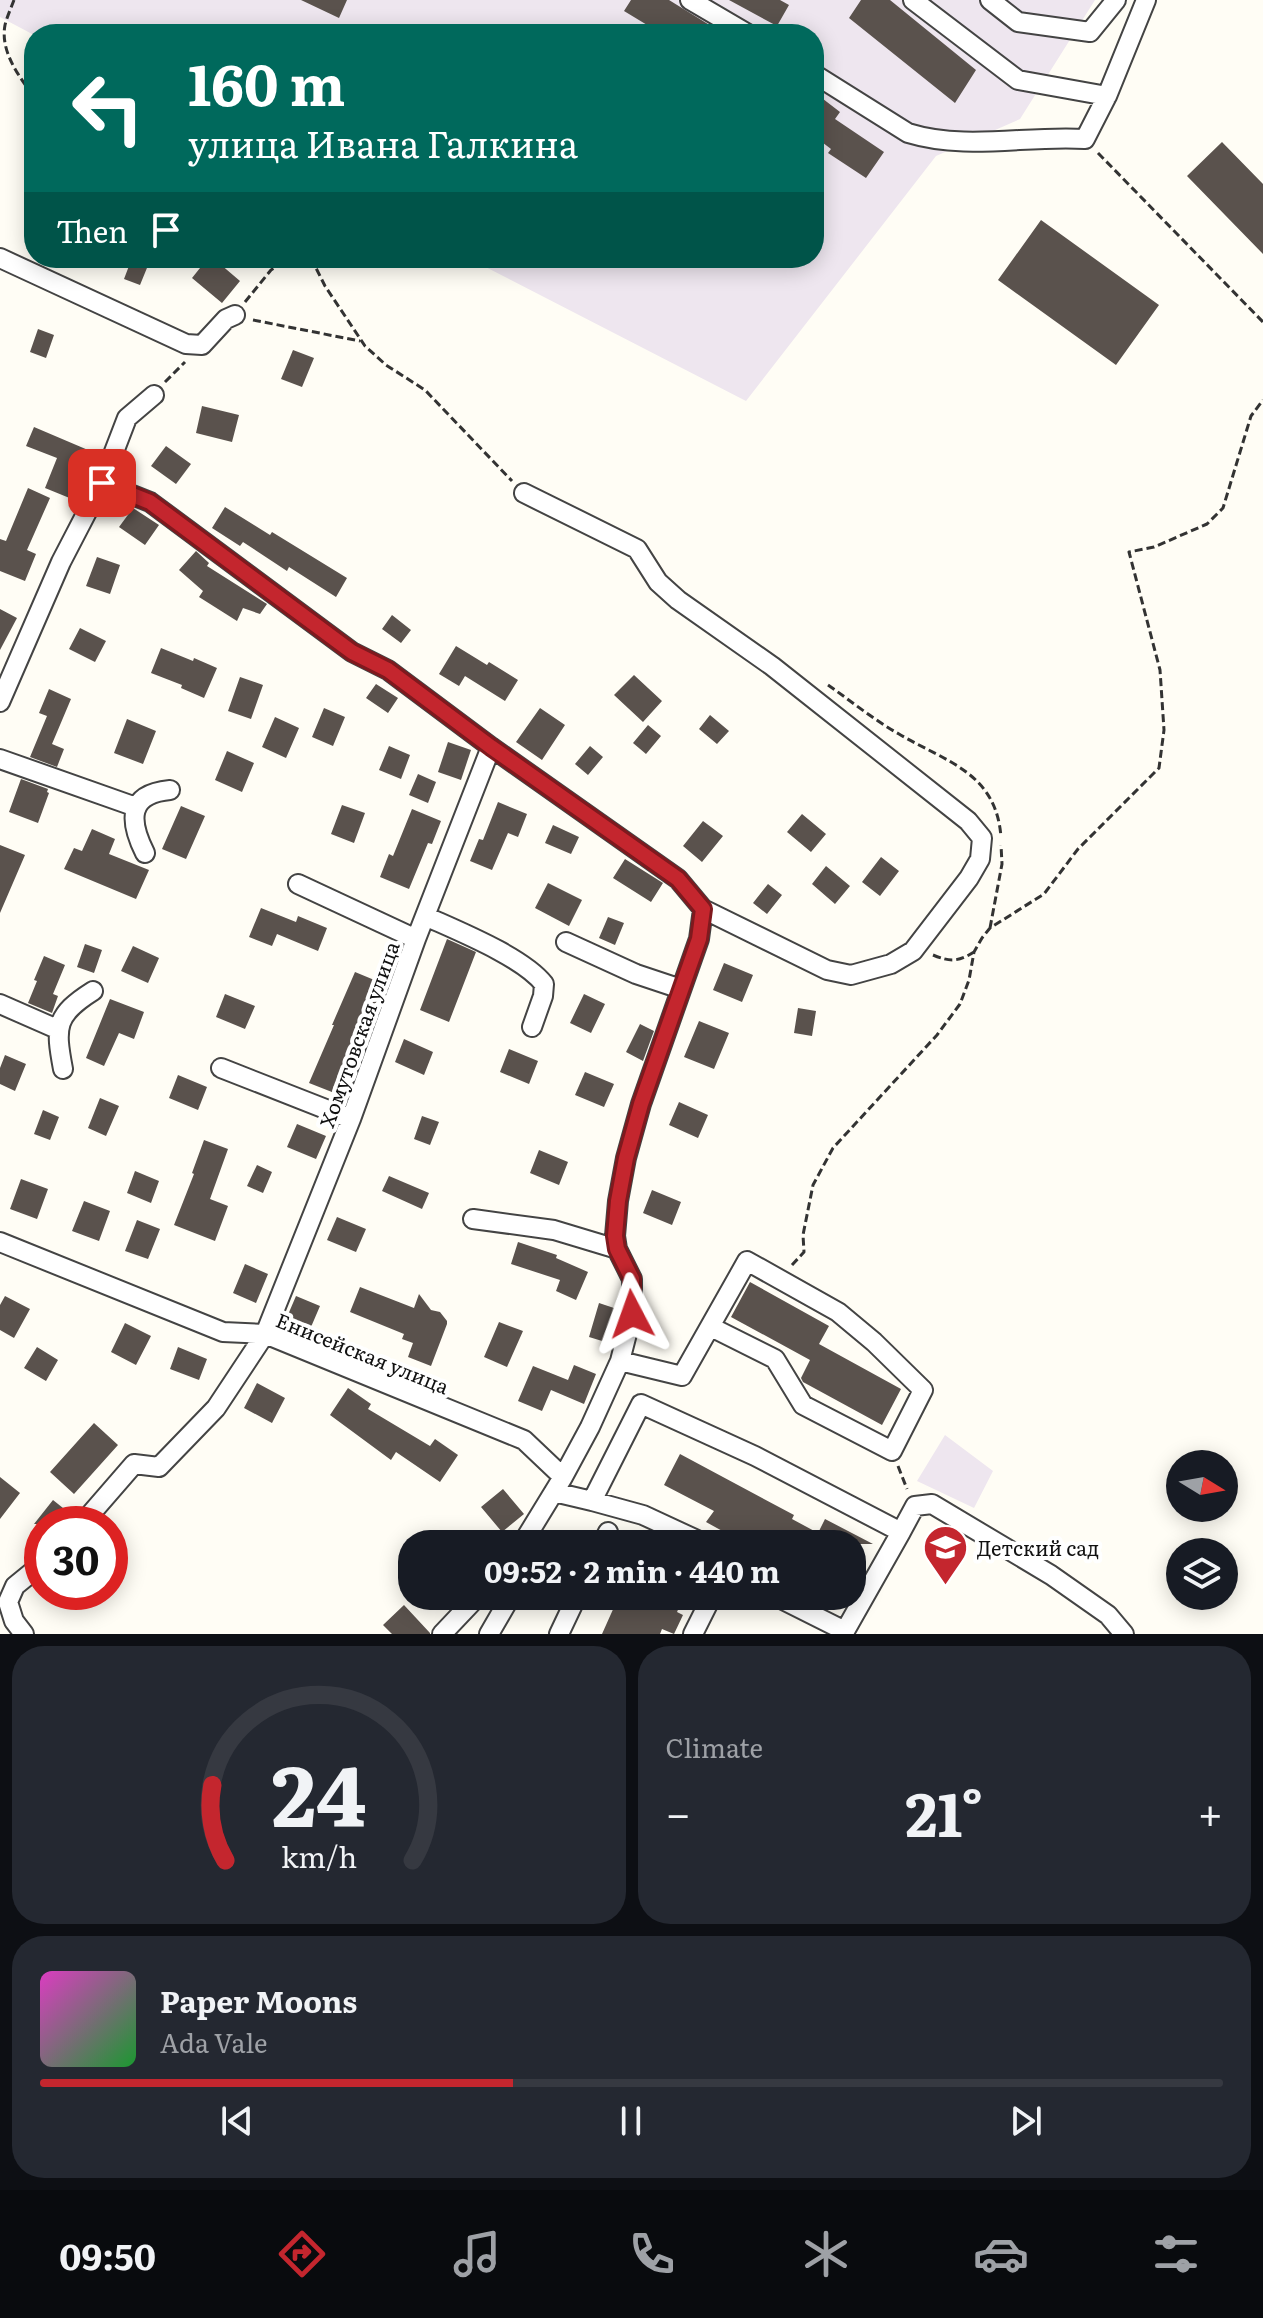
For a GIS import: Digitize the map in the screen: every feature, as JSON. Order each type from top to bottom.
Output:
[{"type":"street","points":[[690,0],[731,24]]},
{"type":"street","points":[[913,0],[1018,80],[1107,96]]},
{"type":"street","points":[[990,0],[1018,22],[1090,32],[1116,0]]},
{"type":"street","points":[[824,80],[908,133],[924,138],[975,143],[1058,137],[1085,139],[1107,96],[1146,0]]},
{"type":"street","points":[[0,258],[186,344],[202,345],[226,319],[235,315]]},
{"type":"street","points":[[0,702],[61,562],[102,483],[127,418],[154,395]]},
{"type":"street","points":[[102,483],[150,502],[352,652],[388,670],[678,879],[703,909],[827,970],[851,975],[891,964],[913,951],[980,859],[982,838],[968,821],[772,666],[678,600],[658,582],[637,549],[524,493]]},
{"type":"street","name":"Хомутовская улица","points":[[98,1506],[134,1464],[159,1467],[216,1408],[265,1334],[351,1119],[416,939],[491,747]]},
{"type":"street","points":[[0,759],[136,807]]},
{"type":"street","points":[[145,853],[135,829],[133,818],[136,807],[143,798],[158,791],[170,790]]},
{"type":"street","points":[[298,884],[416,939]]},
{"type":"street","points":[[531,1530],[590,1427],[620,1361],[632,1314],[632,1279],[617,1249],[618,1201],[641,1104],[699,939],[703,909]]},
{"type":"street","points":[[425,916],[501,953],[537,975],[544,984],[543,996],[532,1027]]},
{"type":"street","points":[[566,942],[636,974],[681,989]]},
{"type":"street","points":[[63,1069],[57,1029],[78,1000],[93,991]]},
{"type":"street","points":[[0,1004],[57,1029]]},
{"type":"street","points":[[221,1068],[351,1119]]},
{"type":"street","points":[[473,1219],[554,1230],[617,1249]]},
{"type":"street","name":"Енисейская улица","points":[[0,1242],[223,1332],[265,1334],[524,1440],[559,1484]]},
{"type":"street","points":[[620,1361],[682,1376],[747,1261],[838,1312],[923,1390],[892,1451],[803,1405],[775,1359],[711,1327]]},
{"type":"street","points":[[592,1501],[641,1404],[755,1456],[901,1532]]},
{"type":"street","points":[[559,1484],[592,1501],[643,1515],[675,1530]]},
{"type":"street","points":[[801,1610],[843,1632],[915,1506],[932,1504],[1051,1575],[1108,1615],[1124,1634]]},
{"type":"street","points":[[537,1520],[539,1530]]},
{"type":"street","points":[[24,1579],[15,1586],[8,1602],[14,1621],[24,1634]]},
{"type":"street","points":[[442,1634],[465,1610]]},
{"type":"street","points":[[489,1634],[503,1610]]},
{"type":"street","points":[[559,1634],[570,1610]]},
{"type":"street","points":[[693,1634],[705,1610]]},
{"type":"path","points":[[14,0],[4,27],[5,45],[11,62],[24,82]]},
{"type":"path","points":[[1085,139],[1263,322]]},
{"type":"path","points":[[274,268],[235,315],[362,342]]},
{"type":"path","points":[[316,268],[362,342],[386,365],[425,390],[524,493]]},
{"type":"path","points":[[154,395],[202,345]]},
{"type":"path","points":[[776,1276],[804,1252],[803,1235],[813,1185],[833,1148],[937,1035],[960,1004],[969,980],[974,952],[982,938],[990,928],[1044,894],[1078,849],[1159,768],[1164,730],[1160,670],[1129,552],[1154,547],[1207,524],[1223,508],[1251,416],[1263,400]]},
{"type":"path","points":[[913,951],[927,952],[948,962],[961,960],[974,952]]},
{"type":"path","points":[[892,1451],[915,1506]]},
{"type":"shaded area","points":[[0,0],[1095,0],[1020,119],[936,156],[746,401],[487,268],[824,268],[824,24],[24,24],[24,30],[0,17]]},
{"type":"shaded area","points":[[945,1435],[993,1471],[974,1508],[917,1481]]},
{"type":"building","points":[[301,0],[347,0],[339,18]]},
{"type":"building","points":[[631,0],[669,0],[708,24],[645,24],[624,11]]},
{"type":"building","points":[[729,0],[780,0],[789,5],[778,24]]},
{"type":"building","points":[[861,0],[890,0],[976,70],[955,103],[849,18]]},
{"type":"building","points":[[824,100],[840,112],[835,119],[884,152],[866,178],[828,153],[831,149],[824,144]]},
{"type":"building","points":[[1222,142],[1263,184],[1263,254],[1187,176]]},
{"type":"building","points":[[1041,220],[1159,305],[1116,365],[998,280]]},
{"type":"building","points":[[128,268],[147,268],[140,285],[124,279]]},
{"type":"building","points":[[200,268],[225,268],[240,281],[222,303],[192,278]]},
{"type":"building","points":[[38,329],[54,335],[46,358],[30,352]]},
{"type":"building","points":[[293,350],[314,358],[302,387],[281,379]]},
{"type":"building","points":[[202,406],[239,415],[232,442],[196,433]]},
{"type":"building","points":[[34,427],[88,450],[77,475],[82,477],[72,499],[45,488],[57,458],[26,446]]},
{"type":"building","points":[[166,446],[191,464],[176,484],[151,466]]},
{"type":"building","points":[[28,488],[50,498],[27,550],[36,554],[25,581],[0,571],[0,539],[6,541]]},
{"type":"building","points":[[225,507],[347,578],[336,597],[289,567],[287,571],[243,542],[240,546],[212,528]]},
{"type":"building","points":[[133,508],[159,525],[145,545],[119,527]]},
{"type":"building","points":[[196,551],[209,563],[207,566],[267,604],[260,614],[243,608],[237,621],[199,597],[203,591],[179,570]]},
{"type":"building","points":[[97,557],[120,565],[110,594],[86,586]]},
{"type":"building","points":[[0,609],[17,618],[0,650]]},
{"type":"building","points":[[392,615],[411,630],[401,643],[382,629]]},
{"type":"building","points":[[80,628],[106,641],[95,662],[69,649]]},
{"type":"building","points":[[456,646],[518,680],[505,701],[465,676],[459,686],[439,674]]},
{"type":"building","points":[[161,648],[217,668],[204,698],[151,673]]},
{"type":"building","points":[[634,675],[662,701],[643,722],[614,695]]},
{"type":"building","points":[[240,677],[263,685],[251,719],[228,711]]},
{"type":"building","points":[[376,684],[398,698],[388,713],[366,698]]},
{"type":"building","points":[[49,689],[71,699],[52,744],[64,749],[57,767],[30,757],[47,716],[39,713]]},
{"type":"building","points":[[324,708],[345,717],[333,746],[312,737]]},
{"type":"building","points":[[540,708],[565,725],[542,760],[516,742]]},
{"type":"building","points":[[710,715],[729,731],[717,744],[699,729]]},
{"type":"building","points":[[275,717],[299,728],[286,758],[262,747]]},
{"type":"building","points":[[127,719],[156,731],[143,764],[114,753]]},
{"type":"building","points":[[648,725],[661,736],[646,754],[633,743]]},
{"type":"building","points":[[448,742],[471,750],[461,780],[438,772]]},
{"type":"building","points":[[389,746],[410,755],[401,779],[379,770]]},
{"type":"building","points":[[590,746],[603,757],[588,775],[575,764]]},
{"type":"building","points":[[227,751],[254,763],[242,792],[215,780]]},
{"type":"building","points":[[418,774],[436,782],[428,803],[409,795]]},
{"type":"building","points":[[21,779],[48,789],[38,823],[9,812]]},
{"type":"building","points":[[498,802],[527,814],[518,837],[508,833],[492,870],[470,861],[479,839],[483,840]]},
{"type":"building","points":[[342,805],[365,813],[354,843],[331,834]]},
{"type":"building","points":[[181,806],[205,816],[186,859],[162,849]]},
{"type":"building","points":[[412,809],[441,821],[409,889],[380,877],[389,854],[393,856]]},
{"type":"building","points":[[802,814],[826,834],[811,852],[787,832]]},
{"type":"building","points":[[703,821],[723,836],[702,862],[683,846]]},
{"type":"building","points":[[553,825],[579,837],[571,854],[545,843]]},
{"type":"building","points":[[92,829],[115,839],[109,854],[149,870],[136,899],[64,869],[74,848],[82,851]]},
{"type":"building","points":[[0,845],[25,855],[0,913]]},
{"type":"building","points":[[881,857],[899,871],[880,896],[862,882]]},
{"type":"building","points":[[625,859],[663,883],[651,902],[613,878]]},
{"type":"building","points":[[826,866],[850,886],[835,904],[812,884]]},
{"type":"building","points":[[548,883],[582,900],[569,926],[535,908]]},
{"type":"building","points":[[768,884],[782,895],[767,914],[753,903]]},
{"type":"building","points":[[261,908],[296,922],[298,916],[327,928],[318,951],[277,934],[272,946],[249,937]]},
{"type":"building","points":[[608,917],[624,923],[615,945],[599,938]]},
{"type":"building","points":[[447,939],[476,952],[449,1022],[420,1010]]},
{"type":"building","points":[[85,944],[102,950],[94,973],[77,967]]},
{"type":"building","points":[[133,946],[159,958],[148,983],[121,971]]},
{"type":"building","points":[[44,956],[65,965],[53,994],[58,996],[52,1013],[28,1003]]},
{"type":"building","points":[[724,963],[753,975],[742,1002],[713,990]]},
{"type":"building","points":[[355,972],[384,984],[337,1094],[309,1083]]},
{"type":"building","points":[[225,994],[255,1006],[245,1029],[216,1017]]},
{"type":"building","points":[[584,994],[605,1004],[591,1033],[570,1023]]},
{"type":"building","points":[[110,999],[144,1012],[134,1039],[119,1033],[104,1066],[86,1058]]},
{"type":"building","points":[[798,1008],[816,1011],[812,1036],[794,1033]]},
{"type":"building","points":[[699,1021],[729,1033],[714,1069],[684,1057]]},
{"type":"building","points":[[640,1024],[654,1031],[643,1061],[626,1052]]},
{"type":"building","points":[[404,1039],[433,1052],[424,1075],[395,1062]]},
{"type":"building","points":[[509,1049],[538,1061],[529,1084],[500,1072]]},
{"type":"building","points":[[5,1055],[26,1064],[15,1091],[0,1084],[0,1068]]},
{"type":"building","points":[[585,1072],[614,1084],[604,1107],[575,1095]]},
{"type":"building","points":[[178,1075],[207,1087],[198,1110],[169,1098]]},
{"type":"building","points":[[100,1098],[119,1106],[106,1136],[88,1128]]},
{"type":"building","points":[[679,1102],[708,1115],[698,1138],[669,1125]]},
{"type":"building","points":[[43,1110],[59,1117],[50,1140],[34,1134]]},
{"type":"building","points":[[422,1116],[439,1122],[430,1145],[414,1139]]},
{"type":"building","points":[[297,1124],[326,1136],[316,1159],[287,1147]]},
{"type":"building","points":[[204,1140],[228,1149],[210,1199],[228,1206],[215,1241],[174,1225]]},
{"type":"building","points":[[539,1150],[568,1162],[559,1185],[530,1173]]},
{"type":"building","points":[[257,1165],[272,1172],[263,1193],[247,1186]]},
{"type":"building","points":[[135,1171],[159,1181],[151,1203],[127,1193]]},
{"type":"building","points":[[389,1176],[429,1193],[422,1209],[382,1191]]},
{"type":"building","points":[[21,1179],[48,1189],[37,1219],[10,1209]]},
{"type":"building","points":[[652,1190],[681,1202],[672,1225],[643,1213]]},
{"type":"building","points":[[84,1201],[110,1211],[99,1241],[72,1231]]},
{"type":"building","points":[[337,1217],[366,1229],[356,1252],[327,1240]]},
{"type":"building","points":[[137,1220],[160,1229],[148,1259],[125,1251]]},
{"type":"building","points":[[518,1242],[557,1255],[556,1258],[588,1272],[576,1300],[556,1291],[560,1280],[511,1264]]},
{"type":"building","points":[[245,1264],[268,1274],[256,1303],[233,1293]]},
{"type":"building","points":[[750,1282],[829,1326],[819,1344],[901,1389],[882,1425],[803,1382],[801,1378],[810,1360],[731,1317]]},
{"type":"building","points":[[360,1287],[414,1308],[419,1294],[431,1310],[440,1312],[447,1324],[431,1366],[408,1357],[413,1343],[402,1339],[404,1334],[350,1312]]},
{"type":"building","points":[[5,1296],[30,1309],[14,1338],[0,1330],[0,1305]]},
{"type":"building","points":[[296,1296],[320,1306],[311,1327],[287,1317]]},
{"type":"building","points":[[599,1303],[620,1310],[612,1344],[589,1337]]},
{"type":"building","points":[[499,1322],[523,1331],[507,1367],[484,1357]]},
{"type":"building","points":[[125,1323],[151,1336],[136,1365],[111,1352]]},
{"type":"building","points":[[37,1347],[58,1360],[46,1381],[24,1368]]},
{"type":"building","points":[[178,1347],[207,1359],[199,1380],[170,1369]]},
{"type":"building","points":[[574,1365],[596,1374],[584,1404],[551,1390],[542,1411],[518,1401],[533,1366],[568,1380]]},
{"type":"building","points":[[257,1383],[285,1398],[272,1423],[244,1408]]},
{"type":"building","points":[[348,1388],[371,1404],[368,1409],[430,1446],[435,1439],[458,1455],[440,1482],[396,1452],[391,1460],[330,1415]]},
{"type":"building","points":[[94,1423],[118,1445],[74,1494],[50,1472]]},
{"type":"building","points":[[680,1454],[794,1515],[792,1519],[812,1530],[720,1530],[706,1522],[714,1511],[664,1485]]},
{"type":"building","points":[[0,1477],[20,1493],[0,1519]]},
{"type":"building","points":[[503,1489],[524,1514],[500,1530],[481,1507]]},
{"type":"building","points":[[825,1519],[846,1530],[820,1530]]},
{"type":"building","points":[[399,1610],[409,1610],[430,1634],[392,1634],[383,1625]]},
{"type":"building","points":[[613,1610],[678,1610],[683,1615],[674,1634],[662,1629],[660,1634],[602,1634]]},
{"type":"place","name":"Детский сад","points":[[946,1586]]},
{"type":"route","points":[[102,483],[150,502],[352,652],[388,670],[678,879],[703,909],[699,939],[641,1104],[618,1201],[615,1236],[617,1249],[632,1279],[632,1314]]}]
